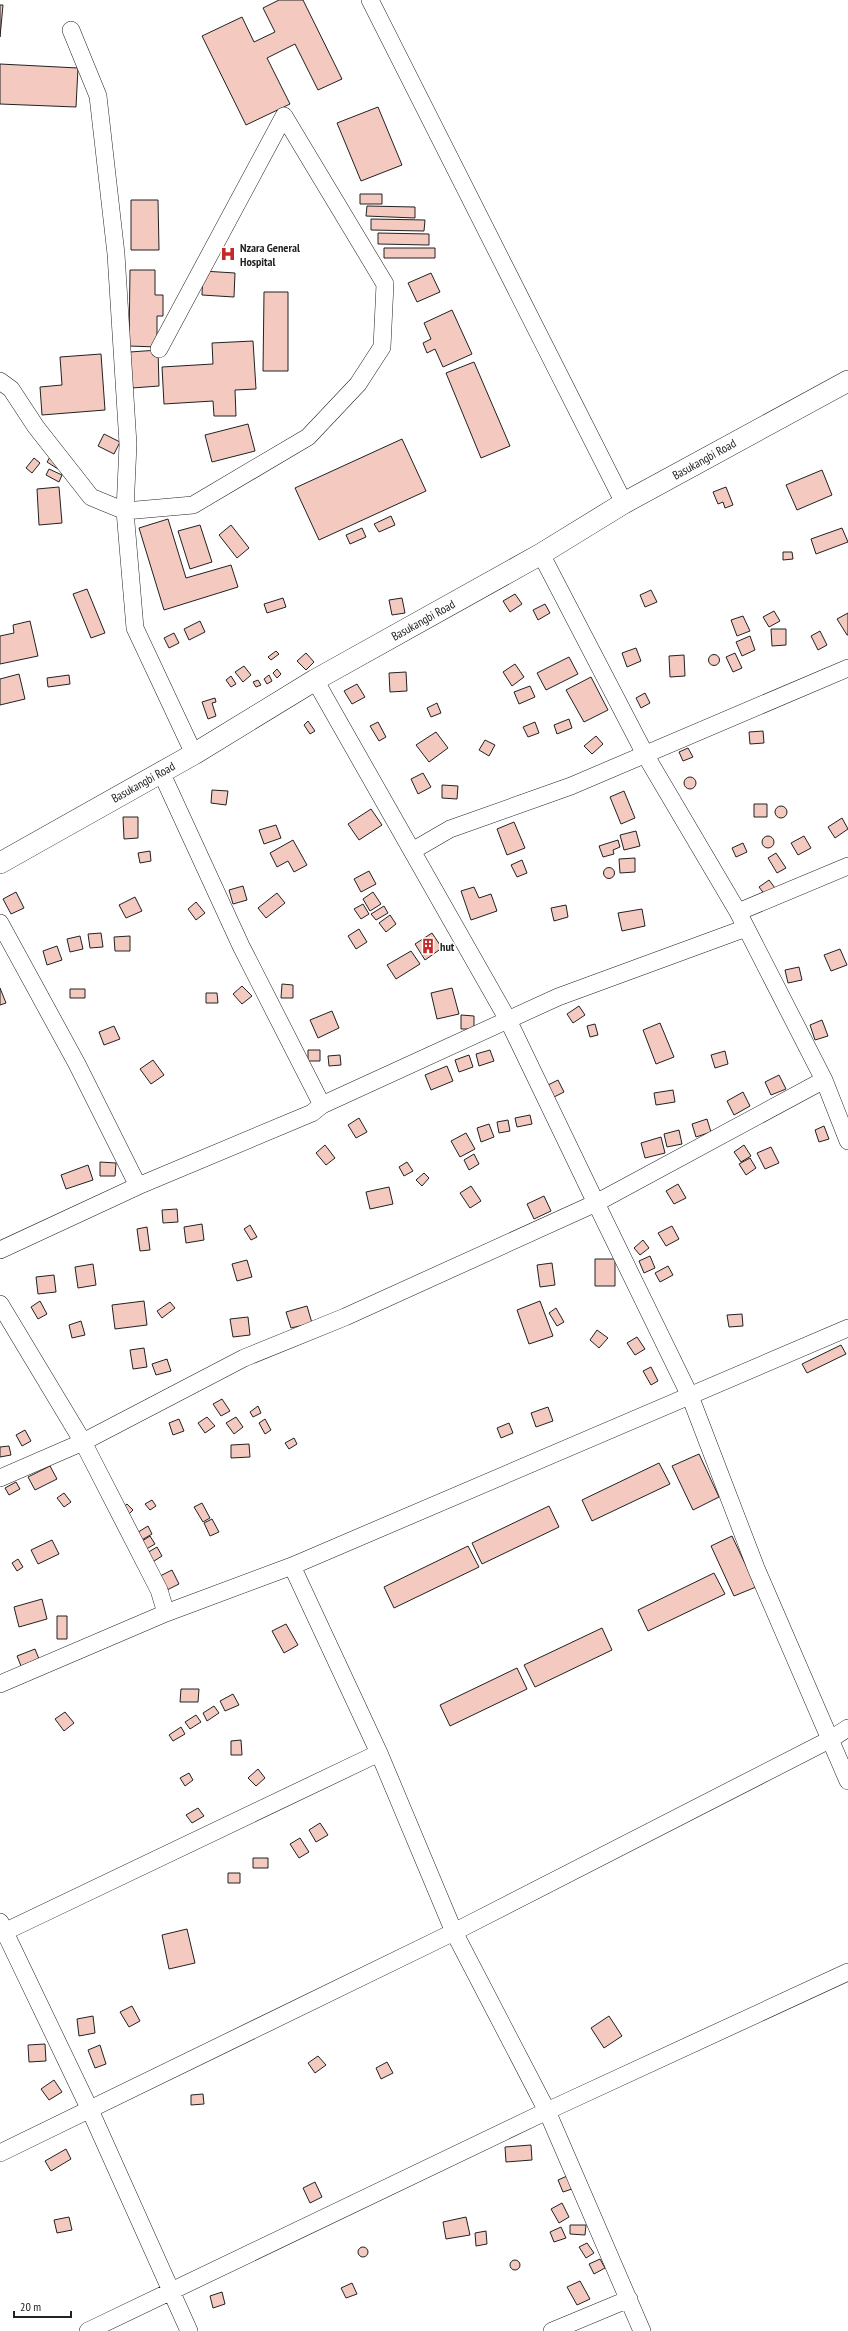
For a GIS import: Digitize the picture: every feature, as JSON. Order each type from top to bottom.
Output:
[{"type":"street","points":[[370,0],[624,503]]},
{"type":"street","points":[[71,30],[98,96],[116,254],[128,444],[125,511],[135,628],[194,754]]},
{"type":"street","points":[[0,381],[11,389],[36,427],[91,497],[125,511],[193,505],[308,437],[358,384],[382,347],[385,284],[284,116],[159,349]]},
{"type":"street","name":"Basukangbi Road","points":[[0,863],[194,754],[315,680],[540,554],[624,503],[848,381]]},
{"type":"street","points":[[540,554],[646,756],[738,912],[824,1080],[848,1141]]},
{"type":"street","points":[[412,851],[450,829],[571,786],[646,756],[848,668]]},
{"type":"street","points":[[315,680],[508,1020],[690,1396],[756,1568],[848,1781]]},
{"type":"street","points":[[162,772],[240,946],[322,1105]]},
{"type":"street","points":[[738,912],[848,866]]},
{"type":"street","points":[[0,923],[77,1064],[138,1186]]},
{"type":"street","points":[[0,1250],[138,1186],[312,1113],[322,1105],[558,997],[746,928]]},
{"type":"street","points":[[0,1478],[83,1442],[244,1358],[346,1317],[596,1203],[824,1080]]},
{"type":"street","points":[[0,1304],[83,1442],[159,1590],[166,1614]]},
{"type":"street","points":[[0,1684],[166,1614],[292,1566],[848,1328]]},
{"type":"street","points":[[292,1566],[379,1753],[454,1932],[548,2111],[642,2331]]},
{"type":"street","points":[[0,2152],[90,2110],[454,1932],[831,1739],[848,1728]]},
{"type":"street","points":[[189,2331],[90,2110],[2,1929],[379,1753]]},
{"type":"street","points":[[88,2331],[548,2111],[848,1972]]},
{"type":"street","points":[[552,2331],[629,2299]]},
{"type":"building","points":[[279,0],[303,0],[342,79],[318,90],[295,44],[267,58],[290,104],[246,125],[202,36],[242,17],[254,42],[275,32],[263,8]]},
{"type":"building","points":[[0,5],[3,5],[0,37]]},
{"type":"building","points":[[0,64],[78,68],[76,107],[0,104]]},
{"type":"building","points":[[378,107],[402,165],[361,181],[337,123]]},
{"type":"building","points":[[360,194],[382,194],[382,204],[360,204]]},
{"type":"building","points":[[131,200],[158,200],[159,250],[131,250]]},
{"type":"building","points":[[367,206],[415,207],[415,218],[366,216]]},
{"type":"building","points":[[371,219],[425,220],[424,231],[371,230]]},
{"type":"building","points":[[378,233],[429,234],[429,245],[378,244]]},
{"type":"building","points":[[384,248],[435,248],[435,258],[384,258]]},
{"type":"building","points":[[130,270],[155,270],[155,295],[163,295],[163,316],[157,316],[157,347],[129,346]]},
{"type":"building","points":[[203,271],[235,273],[234,297],[202,295]]},
{"type":"building","points":[[431,273],[440,292],[417,302],[408,283]]},
{"type":"building","points":[[264,292],[288,292],[288,371],[263,371]]},
{"type":"building","points":[[452,310],[472,354],[443,367],[435,349],[427,353],[423,343],[431,339],[424,323]]},
{"type":"building","points":[[253,341],[256,389],[235,390],[236,416],[214,416],[213,401],[164,404],[162,367],[213,364],[212,343]]},
{"type":"building","points":[[158,350],[159,386],[132,388],[130,352]]},
{"type":"building","points":[[101,354],[105,410],[42,415],[40,387],[62,385],[60,357]]},
{"type":"building","points":[[474,362],[510,446],[481,458],[446,373]]},
{"type":"building","points":[[248,424],[255,451],[212,462],[205,435]]},
{"type":"building","points":[[104,434],[120,442],[114,454],[98,446]]},
{"type":"building","points":[[402,439],[426,491],[319,540],[295,488]]},
{"type":"building","points":[[50,457],[62,465],[58,469],[47,462]]},
{"type":"building","points":[[34,458],[40,463],[32,473],[26,468]]},
{"type":"building","points":[[49,469],[62,475],[59,482],[46,475]]},
{"type":"building","points":[[822,470],[832,495],[797,510],[786,485]]},
{"type":"building","points":[[59,487],[62,523],[39,525],[37,489]]},
{"type":"building","points":[[726,487],[733,505],[725,508],[723,502],[718,504],[713,492]]},
{"type":"building","points":[[391,516],[395,525],[379,532],[374,524]]},
{"type":"building","points":[[168,519],[186,578],[231,565],[238,587],[164,610],[139,528]]},
{"type":"building","points":[[200,525],[212,562],[190,569],[178,531]]},
{"type":"building","points":[[231,525],[249,548],[237,558],[219,535]]},
{"type":"building","points":[[362,528],[366,537],[350,544],[346,535]]},
{"type":"building","points":[[842,528],[848,542],[816,554],[811,539]]},
{"type":"building","points":[[783,552],[792,552],[793,559],[783,560]]},
{"type":"building","points":[[87,589],[105,633],[91,638],[73,594]]},
{"type":"building","points":[[651,590],[657,602],[645,607],[640,595]]},
{"type":"building","points":[[515,594],[522,604],[510,612],[503,601]]},
{"type":"building","points":[[283,598],[286,607],[267,613],[264,604]]},
{"type":"building","points":[[402,598],[405,613],[392,615],[389,600]]},
{"type":"building","points":[[545,604],[550,613],[538,620],[533,610]]},
{"type":"building","points":[[774,611],[780,621],[769,627],[763,617]]},
{"type":"building","points":[[848,613],[848,635],[847,635],[837,619]]},
{"type":"building","points":[[743,616],[750,631],[737,636],[731,620]]},
{"type":"building","points":[[30,621],[38,656],[0,664],[0,636],[14,633],[13,625]]},
{"type":"building","points":[[200,621],[205,632],[189,640],[184,629]]},
{"type":"building","points":[[771,629],[786,629],[786,645],[772,646]]},
{"type":"building","points":[[820,631],[827,645],[818,650],[811,636]]},
{"type":"building","points":[[174,633],[179,643],[169,648],[164,638]]},
{"type":"building","points":[[750,636],[755,650],[742,656],[736,642]]},
{"type":"building","points":[[636,648],[641,661],[627,667],[622,653]]},
{"type":"building","points":[[276,651],[279,654],[271,660],[268,657]]},
{"type":"building","points":[[306,653],[314,662],[306,670],[297,661]]},
{"type":"building","points":[[735,653],[742,668],[733,672],[726,657]]},
{"type":"building","points":[[714,654],[718,656],[720,660],[718,664],[714,666],[710,664],[708,660],[710,656]]},
{"type":"building","points":[[684,655],[685,676],[670,677],[669,656]]},
{"type":"building","points":[[569,657],[578,674],[546,690],[537,673]]},
{"type":"building","points":[[515,664],[524,677],[512,686],[503,672]]},
{"type":"building","points":[[244,666],[251,675],[243,682],[235,672]]},
{"type":"building","points":[[277,669],[281,674],[277,678],[273,673]]},
{"type":"building","points":[[406,672],[407,691],[390,692],[389,673]]},
{"type":"building","points":[[19,674],[25,699],[0,705],[0,679]]},
{"type":"building","points":[[69,675],[70,684],[48,687],[47,678]]},
{"type":"building","points":[[269,675],[272,681],[267,684],[264,679]]},
{"type":"building","points":[[231,676],[236,684],[231,687],[226,680]]},
{"type":"building","points":[[591,677],[608,710],[584,722],[566,690]]},
{"type":"building","points":[[258,680],[261,685],[256,687],[253,682]]},
{"type":"building","points":[[357,684],[365,697],[352,704],[344,691]]},
{"type":"building","points":[[530,686],[535,697],[519,704],[514,692]]},
{"type":"building","points":[[645,693],[650,703],[641,708],[636,698]]},
{"type":"building","points":[[215,698],[216,702],[212,703],[216,716],[208,719],[202,702]]},
{"type":"building","points":[[437,703],[441,713],[431,717],[427,708]]},
{"type":"building","points":[[569,719],[572,728],[557,734],[554,725]]},
{"type":"building","points":[[308,721],[315,731],[310,734],[304,725]]},
{"type":"building","points":[[378,722],[386,737],[379,741],[370,726]]},
{"type":"building","points":[[535,722],[539,733],[528,737],[523,727]]},
{"type":"building","points":[[763,731],[764,743],[750,744],[749,732]]},
{"type":"building","points":[[436,732],[448,748],[429,762],[416,745]]},
{"type":"building","points":[[596,736],[603,744],[592,754],[584,746]]},
{"type":"building","points":[[485,740],[495,745],[489,756],[479,750]]},
{"type":"building","points":[[688,748],[693,757],[683,761],[679,752]]},
{"type":"building","points":[[423,773],[431,787],[418,794],[411,779]]},
{"type":"building","points":[[690,777],[694,779],[696,783],[694,787],[690,789],[686,787],[684,783],[686,779]]},
{"type":"building","points":[[442,785],[458,786],[457,799],[442,798]]},
{"type":"building","points":[[212,790],[228,791],[226,805],[211,803]]},
{"type":"building","points":[[624,791],[635,818],[621,824],[610,797]]},
{"type":"building","points":[[754,804],[767,804],[767,817],[754,817]]},
{"type":"building","points":[[783,806],[786,807],[786,817],[779,818],[776,817],[775,810],[776,807]]},
{"type":"building","points":[[371,809],[382,825],[359,840],[348,824]]},
{"type":"building","points":[[123,817],[138,817],[138,838],[124,839]]},
{"type":"building","points":[[842,818],[848,829],[835,838],[828,827]]},
{"type":"building","points":[[514,822],[525,848],[507,855],[497,829]]},
{"type":"building","points":[[276,825],[281,838],[264,844],[259,830]]},
{"type":"building","points":[[636,831],[640,846],[624,850],[620,835]]},
{"type":"building","points":[[766,836],[770,836],[774,842],[770,848],[766,848],[762,844],[762,840]]},
{"type":"building","points":[[804,836],[811,848],[798,855],[791,843]]},
{"type":"building","points":[[293,840],[307,865],[294,872],[288,861],[277,867],[270,853]]},
{"type":"building","points":[[618,840],[620,847],[613,850],[614,854],[603,857],[599,846]]},
{"type":"building","points":[[743,843],[747,852],[736,857],[732,848]]},
{"type":"building","points":[[150,851],[151,861],[140,863],[138,853]]},
{"type":"building","points":[[776,853],[786,868],[777,873],[768,858]]},
{"type":"building","points":[[635,858],[635,872],[620,873],[619,859]]},
{"type":"building","points":[[522,860],[527,873],[517,877],[511,865]]},
{"type":"building","points":[[609,867],[613,869],[615,873],[613,877],[609,879],[605,877],[603,873],[605,869]]},
{"type":"building","points":[[369,871],[376,884],[361,892],[354,879]]},
{"type":"building","points":[[769,880],[775,888],[765,895],[759,887]]},
{"type":"building","points":[[243,886],[247,900],[233,904],[229,890]]},
{"type":"building","points":[[474,887],[479,898],[491,894],[497,911],[471,920],[461,891]]},
{"type":"building","points":[[16,892],[24,908],[11,914],[3,899]]},
{"type":"building","points":[[373,892],[381,904],[370,911],[363,899]]},
{"type":"building","points":[[277,893],[285,903],[266,918],[258,908]]},
{"type":"building","points":[[135,897],[142,911],[126,918],[119,905]]},
{"type":"building","points":[[196,902],[205,913],[196,920],[188,909]]},
{"type":"building","points":[[363,904],[369,914],[361,919],[354,909]]},
{"type":"building","points":[[566,905],[568,917],[554,921],[551,908]]},
{"type":"building","points":[[384,906],[388,913],[376,920],[371,914]]},
{"type":"building","points":[[642,909],[645,926],[622,931],[618,913]]},
{"type":"building","points":[[390,915],[396,924],[386,932],[379,923]]},
{"type":"building","points":[[359,929],[367,942],[356,949],[348,936]]},
{"type":"building","points":[[101,933],[103,947],[90,948],[88,934]]},
{"type":"building","name":"hut","points":[[432,933],[442,948],[425,960],[415,944]]},
{"type":"building","points":[[80,936],[83,949],[70,952],[67,939]]},
{"type":"building","points":[[130,936],[130,951],[115,951],[114,937]]},
{"type":"building","points":[[57,946],[62,960],[47,965],[43,951]]},
{"type":"building","points":[[840,949],[847,965],[831,971],[824,955]]},
{"type":"building","points":[[411,951],[420,964],[396,979],[387,965]]},
{"type":"building","points":[[799,967],[802,980],[788,983],[785,970]]},
{"type":"building","points":[[282,984],[293,985],[293,998],[281,998]]},
{"type":"building","points":[[242,986],[252,996],[242,1004],[233,994]]},
{"type":"building","points":[[0,988],[6,1003],[0,1005]]},
{"type":"building","points":[[452,988],[459,1014],[437,1019],[431,993]]},
{"type":"building","points":[[70,989],[85,989],[85,998],[70,998]]},
{"type":"building","points":[[206,993],[217,993],[218,1003],[206,1003]]},
{"type":"building","points":[[579,1006],[585,1015],[573,1023],[567,1014]]},
{"type":"building","points":[[332,1011],[339,1028],[318,1038],[310,1020]]},
{"type":"building","points":[[461,1015],[474,1016],[474,1029],[461,1029]]},
{"type":"building","points":[[822,1020],[828,1036],[815,1040],[810,1025]]},
{"type":"building","points":[[660,1023],[674,1057],[656,1064],[643,1030]]},
{"type":"building","points":[[595,1024],[598,1035],[590,1037],[587,1026]]},
{"type":"building","points":[[114,1026],[120,1039],[104,1045],[99,1032]]},
{"type":"building","points":[[308,1050],[320,1050],[320,1061],[308,1061]]},
{"type":"building","points":[[490,1050],[494,1061],[479,1066],[476,1054]]},
{"type":"building","points":[[725,1051],[728,1064],[715,1068],[711,1055]]},
{"type":"building","points":[[340,1055],[341,1065],[329,1066],[328,1056]]},
{"type":"building","points":[[469,1055],[473,1067],[459,1072],[455,1060]]},
{"type":"building","points":[[153,1060],[164,1075],[151,1084],[140,1069]]},
{"type":"building","points":[[447,1066],[453,1081],[431,1090],[425,1075]]},
{"type":"building","points":[[779,1075],[786,1089],[771,1095],[765,1082]]},
{"type":"building","points":[[558,1080],[564,1092],[554,1097],[548,1085]]},
{"type":"building","points":[[673,1090],[675,1102],[656,1105],[654,1093]]},
{"type":"building","points":[[743,1092],[750,1106],[734,1115],[727,1101]]},
{"type":"building","points":[[530,1115],[532,1124],[517,1127],[515,1118]]},
{"type":"building","points":[[359,1118],[367,1132],[356,1138],[348,1125]]},
{"type":"building","points":[[707,1119],[711,1132],[696,1137],[692,1124]]},
{"type":"building","points":[[508,1120],[510,1131],[499,1133],[497,1122]]},
{"type":"building","points":[[489,1124],[494,1137],[481,1142],[477,1128]]},
{"type":"building","points":[[824,1126],[829,1139],[819,1142],[815,1130]]},
{"type":"building","points":[[679,1130],[682,1144],[667,1147],[664,1134]]},
{"type":"building","points":[[466,1133],[475,1149],[460,1157],[451,1141]]},
{"type":"building","points":[[661,1137],[665,1153],[645,1158],[641,1143]]},
{"type":"building","points":[[325,1145],[335,1158],[326,1165],[316,1153]]},
{"type":"building","points":[[744,1145],[751,1156],[741,1162],[734,1152]]},
{"type":"building","points":[[771,1147],[779,1163],[765,1169],[757,1153]]},
{"type":"building","points":[[474,1154],[479,1164],[469,1170],[464,1160]]},
{"type":"building","points":[[750,1158],[756,1168],[746,1175],[739,1164]]},
{"type":"building","points":[[100,1162],[116,1163],[115,1176],[100,1176]]},
{"type":"building","points":[[407,1162],[413,1171],[404,1176],[399,1167]]},
{"type":"building","points":[[88,1165],[93,1180],[66,1189],[61,1175]]},
{"type":"building","points":[[424,1173],[429,1178],[422,1186],[416,1180]]},
{"type":"building","points":[[678,1184],[686,1198],[674,1204],[666,1191]]},
{"type":"building","points":[[471,1186],[481,1201],[470,1208],[460,1193]]},
{"type":"building","points":[[389,1187],[393,1204],[370,1209],[366,1192]]},
{"type":"building","points":[[544,1196],[551,1211],[534,1219],[527,1204]]},
{"type":"building","points":[[177,1209],[178,1222],[163,1223],[162,1210]]},
{"type":"building","points":[[202,1224],[204,1240],[186,1243],[184,1227]]},
{"type":"building","points":[[250,1225],[257,1237],[251,1240],[244,1229]]},
{"type":"building","points":[[672,1226],[679,1239],[666,1246],[658,1233]]},
{"type":"building","points":[[147,1227],[150,1250],[140,1251],[137,1229]]},
{"type":"building","points":[[643,1240],[649,1248],[640,1255],[634,1248]]},
{"type":"building","points":[[650,1256],[655,1268],[644,1273],[639,1261]]},
{"type":"building","points":[[595,1259],[615,1259],[615,1286],[595,1286]]},
{"type":"building","points":[[247,1260],[252,1277],[237,1281],[232,1264]]},
{"type":"building","points":[[552,1263],[555,1285],[540,1287],[537,1265]]},
{"type":"building","points":[[93,1264],[96,1285],[78,1288],[75,1267]]},
{"type":"building","points":[[668,1266],[673,1275],[660,1282],[655,1273]]},
{"type":"building","points":[[54,1275],[56,1292],[38,1294],[36,1277]]},
{"type":"building","points":[[40,1301],[47,1314],[38,1319],[31,1307]]},
{"type":"building","points":[[144,1301],[147,1325],[115,1329],[112,1305]]},
{"type":"building","points":[[540,1301],[553,1336],[529,1344],[517,1310]]},
{"type":"building","points":[[170,1302],[175,1308],[162,1318],[157,1311]]},
{"type":"building","points":[[307,1306],[312,1323],[291,1328],[286,1312]]},
{"type":"building","points":[[556,1308],[564,1322],[557,1326],[549,1313]]},
{"type":"building","points":[[742,1314],[743,1326],[729,1327],[727,1315]]},
{"type":"building","points":[[248,1317],[250,1335],[233,1337],[230,1319]]},
{"type":"building","points":[[81,1321],[85,1335],[72,1338],[69,1325]]},
{"type":"building","points":[[597,1330],[608,1338],[599,1348],[590,1340]]},
{"type":"building","points":[[637,1337],[645,1349],[635,1355],[627,1343]]},
{"type":"building","points":[[841,1345],[846,1354],[807,1373],[802,1364]]},
{"type":"building","points":[[144,1348],[147,1367],[133,1369],[130,1350]]},
{"type":"building","points":[[167,1359],[171,1371],[156,1375],[152,1364]]},
{"type":"building","points":[[651,1367],[658,1381],[651,1385],[643,1371]]},
{"type":"building","points":[[222,1399],[230,1411],[221,1416],[213,1404]]},
{"type":"building","points":[[258,1406],[261,1413],[253,1417],[250,1412]]},
{"type":"building","points":[[548,1407],[553,1421],[536,1427],[531,1413]]},
{"type":"building","points":[[207,1417],[215,1426],[205,1433],[198,1423]]},
{"type":"building","points":[[236,1417],[243,1427],[234,1434],[226,1423]]},
{"type":"building","points":[[179,1419],[184,1431],[173,1435],[169,1423]]},
{"type":"building","points":[[265,1419],[271,1430],[265,1434],[259,1423]]},
{"type":"building","points":[[509,1423],[513,1433],[501,1438],[497,1428]]},
{"type":"building","points":[[25,1430],[31,1441],[22,1446],[16,1435]]},
{"type":"building","points":[[294,1438],[297,1444],[289,1449],[285,1443]]},
{"type":"building","points":[[249,1444],[250,1457],[231,1458],[231,1445]]},
{"type":"building","points":[[9,1446],[11,1455],[0,1457],[0,1447]]},
{"type":"building","points":[[699,1454],[719,1497],[693,1510],[672,1466]]},
{"type":"building","points":[[659,1463],[670,1484],[592,1521],[582,1500]]},
{"type":"building","points":[[50,1466],[57,1479],[35,1490],[28,1477]]},
{"type":"building","points":[[16,1482],[20,1489],[9,1495],[5,1488]]},
{"type":"building","points":[[64,1493],[71,1502],[64,1507],[57,1498]]},
{"type":"building","points":[[152,1500],[156,1506],[150,1510],[145,1504]]},
{"type":"building","points":[[202,1503],[210,1518],[203,1522],[194,1507]]},
{"type":"building","points":[[127,1504],[133,1510],[128,1515],[122,1508]]},
{"type":"building","points":[[549,1506],[559,1527],[482,1564],[472,1543]]},
{"type":"building","points":[[212,1519],[219,1532],[210,1536],[204,1523]]},
{"type":"building","points":[[148,1526],[152,1534],[140,1541],[135,1534]]},
{"type":"building","points":[[150,1536],[155,1544],[143,1551],[139,1543]]},
{"type":"building","points":[[732,1536],[756,1587],[734,1596],[711,1546]]},
{"type":"building","points":[[52,1540],[59,1554],[38,1564],[31,1550]]},
{"type":"building","points":[[468,1546],[479,1567],[394,1608],[384,1587]]},
{"type":"building","points":[[157,1547],[162,1556],[151,1563],[145,1554]]},
{"type":"building","points":[[18,1559],[23,1567],[17,1571],[12,1563]]},
{"type":"building","points":[[172,1570],[179,1584],[167,1590],[160,1576]]},
{"type":"building","points":[[714,1573],[725,1594],[648,1631],[638,1610]]},
{"type":"building","points":[[42,1599],[47,1619],[19,1627],[14,1607]]},
{"type":"building","points":[[57,1616],[67,1616],[67,1639],[57,1639]]},
{"type":"building","points":[[286,1624],[298,1645],[284,1653],[272,1631]]},
{"type":"building","points":[[602,1628],[612,1650],[535,1687],[524,1665]]},
{"type":"building","points":[[35,1649],[39,1659],[21,1666],[17,1656]]},
{"type":"building","points":[[517,1668],[527,1689],[450,1726],[440,1705]]},
{"type":"building","points":[[181,1689],[199,1689],[198,1702],[180,1702]]},
{"type":"building","points":[[233,1694],[239,1705],[225,1711],[220,1701]]},
{"type":"building","points":[[214,1706],[219,1713],[207,1721],[203,1713]]},
{"type":"building","points":[[65,1712],[74,1723],[64,1731],[55,1719]]},
{"type":"building","points":[[196,1715],[201,1722],[190,1729],[185,1722]]},
{"type":"building","points":[[181,1727],[185,1734],[173,1741],[169,1735]]},
{"type":"building","points":[[241,1740],[242,1755],[231,1755],[231,1741]]},
{"type":"building","points":[[258,1769],[265,1778],[256,1786],[248,1778]]},
{"type":"building","points":[[189,1773],[193,1780],[185,1786],[180,1778]]},
{"type":"building","points":[[198,1808],[204,1816],[192,1823],[186,1815]]},
{"type":"building","points":[[320,1823],[328,1835],[316,1842],[309,1830]]},
{"type":"building","points":[[300,1838],[309,1852],[299,1858],[290,1844]]},
{"type":"building","points":[[253,1858],[268,1858],[268,1868],[253,1868]]},
{"type":"building","points":[[228,1873],[240,1873],[240,1883],[228,1883]]},
{"type":"building","points":[[187,1929],[195,1963],[169,1969],[162,1935]]},
{"type":"building","points":[[132,2006],[140,2021],[129,2027],[120,2012]]},
{"type":"building","points":[[93,2016],[95,2033],[79,2036],[77,2019]]},
{"type":"building","points":[[609,2016],[622,2036],[604,2048],[591,2028]]},
{"type":"building","points":[[45,2044],[46,2061],[29,2062],[28,2045]]},
{"type":"building","points":[[100,2045],[106,2064],[95,2068],[88,2050]]},
{"type":"building","points":[[318,2056],[326,2065],[315,2073],[308,2063]]},
{"type":"building","points":[[387,2062],[393,2073],[381,2079],[376,2068]]},
{"type":"building","points":[[54,2080],[62,2092],[49,2100],[41,2089]]},
{"type":"building","points":[[203,2094],[204,2104],[191,2105],[191,2095]]},
{"type":"building","points":[[531,2145],[532,2160],[506,2162],[505,2147]]},
{"type":"building","points":[[66,2149],[71,2159],[51,2171],[45,2161]]},
{"type":"building","points":[[567,2176],[572,2189],[563,2192],[558,2180]]},
{"type":"building","points":[[315,2182],[322,2197],[310,2203],[303,2188]]},
{"type":"building","points":[[562,2203],[569,2217],[559,2223],[551,2209]]},
{"type":"building","points":[[69,2217],[72,2230],[57,2233],[54,2220]]},
{"type":"building","points":[[466,2217],[470,2235],[446,2239],[443,2222]]},
{"type":"building","points":[[570,2225],[586,2225],[585,2235],[570,2234]]},
{"type":"building","points":[[561,2227],[566,2238],[554,2242],[550,2232]]},
{"type":"building","points":[[486,2231],[487,2244],[476,2246],[475,2233]]},
{"type":"building","points":[[587,2243],[594,2253],[586,2258],[579,2247]]},
{"type":"building","points":[[361,2247],[365,2247],[368,2252],[365,2257],[361,2257],[358,2254],[358,2250]]},
{"type":"building","points":[[600,2259],[605,2268],[594,2274],[589,2264]]},
{"type":"building","points":[[515,2260],[520,2265],[515,2270],[510,2265]]},
{"type":"building","points":[[580,2281],[590,2299],[577,2305],[567,2287]]},
{"type":"building","points":[[352,2283],[357,2294],[346,2298],[341,2288]]},
{"type":"building","points":[[222,2292],[225,2304],[213,2308],[210,2296]]},
{"type":"place","name":"Nzara General Hospital","points":[[228,254]]},
{"type":"place","name":"hut","points":[[428,946]]}]
